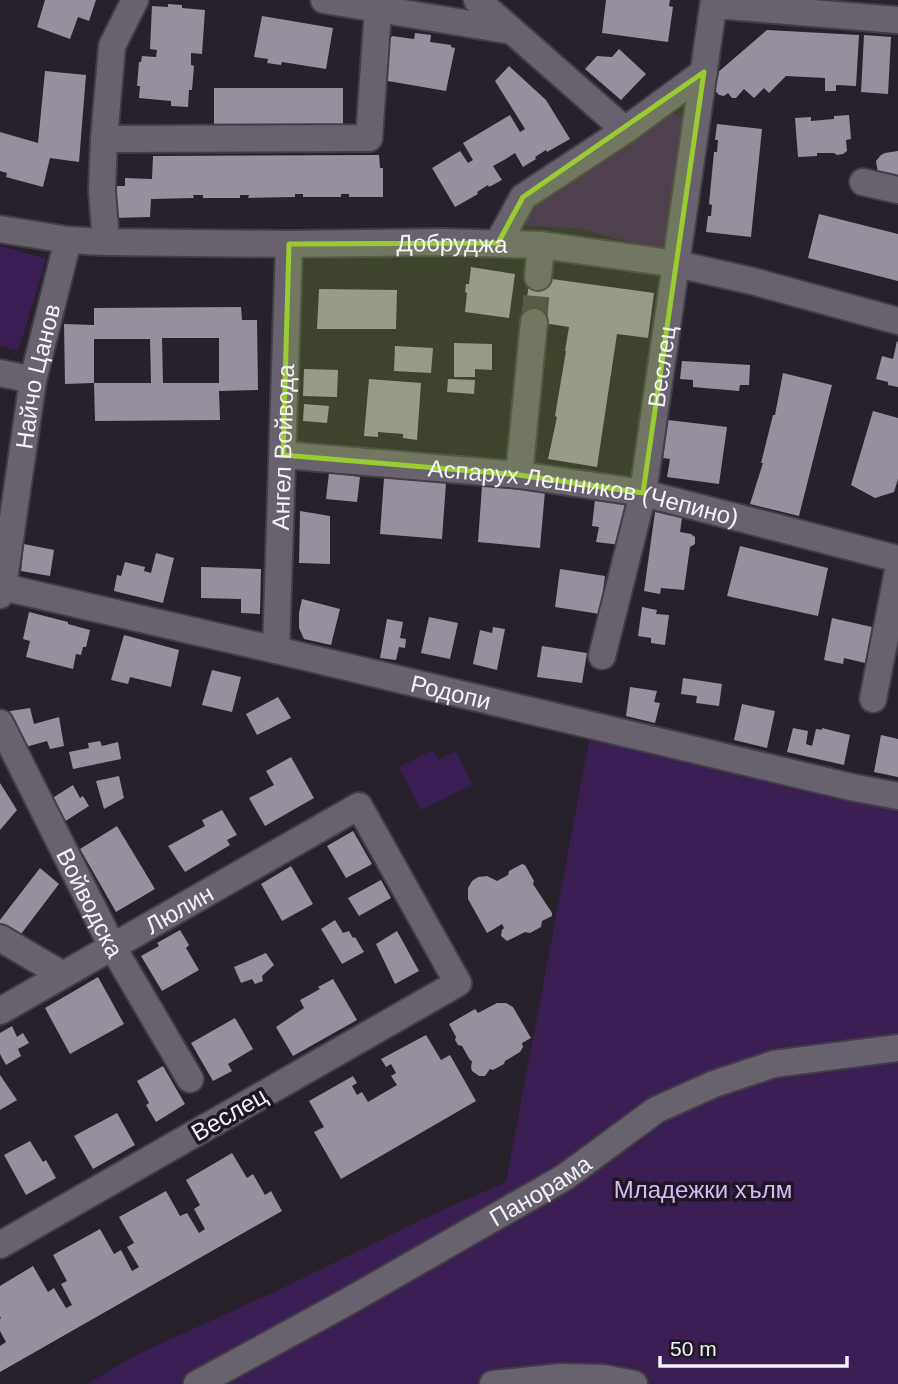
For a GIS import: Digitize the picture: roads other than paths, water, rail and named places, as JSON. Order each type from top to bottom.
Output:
[{"type":"street","points":[[106,242],[104,139],[112,46],[135,0]]},
{"type":"street","points":[[324,0],[512,31]]},
{"type":"street","points":[[477,0],[625,130]]},
{"type":"street","points":[[714,3],[894,13]]},
{"type":"street","name":"Веслец","points":[[602,656],[643,493],[714,3]]},
{"type":"street","points":[[104,139],[369,138],[378,9]]},
{"type":"street","points":[[498,243],[523,197],[625,130],[704,72]]},
{"type":"street","points":[[863,182],[898,190]]},
{"type":"street","name":"Добруджа","points":[[0,229],[68,240],[106,242],[541,245],[677,264],[752,281],[898,321]]},
{"type":"street","name":"Найчо Цанов","points":[[2,591],[33,380],[68,240]]},
{"type":"street","name":"Ангел Войвода","points":[[276,650],[289,244]]},
{"type":"street","points":[[538,277],[541,245]]},
{"type":"street","points":[[519,475],[534,322]]},
{"type":"street","points":[[0,373],[33,380]]},
{"type":"street","name":"Аспарух Лешников (Чепино)","points":[[284,455],[519,475],[643,493],[891,562]]},
{"type":"street","points":[[873,699],[891,562]]},
{"type":"street","name":"Родопи","points":[[2,591],[276,650],[837,784],[898,796]]},
{"type":"street","name":"Войводска","points":[[0,723],[112,946],[190,1079]]},
{"type":"street","name":"Люлин","points":[[0,1011],[359,806],[458,983]]},
{"type":"street","points":[[0,938],[63,975]]},
{"type":"street","name":"Веслец","points":[[0,1245],[458,983]]},
{"type":"street","name":"Панорама","points":[[197,1384],[565,1177],[656,1110],[714,1084],[774,1064],[898,1048]]},
{"type":"street","points":[[496,1384],[561,1377],[603,1378],[634,1384]]},
{"type":"tunnel","points":[[534,322],[538,277]]},
{"type":"park label","name":"Младежки хълм","points":[[703,1189]]}]
